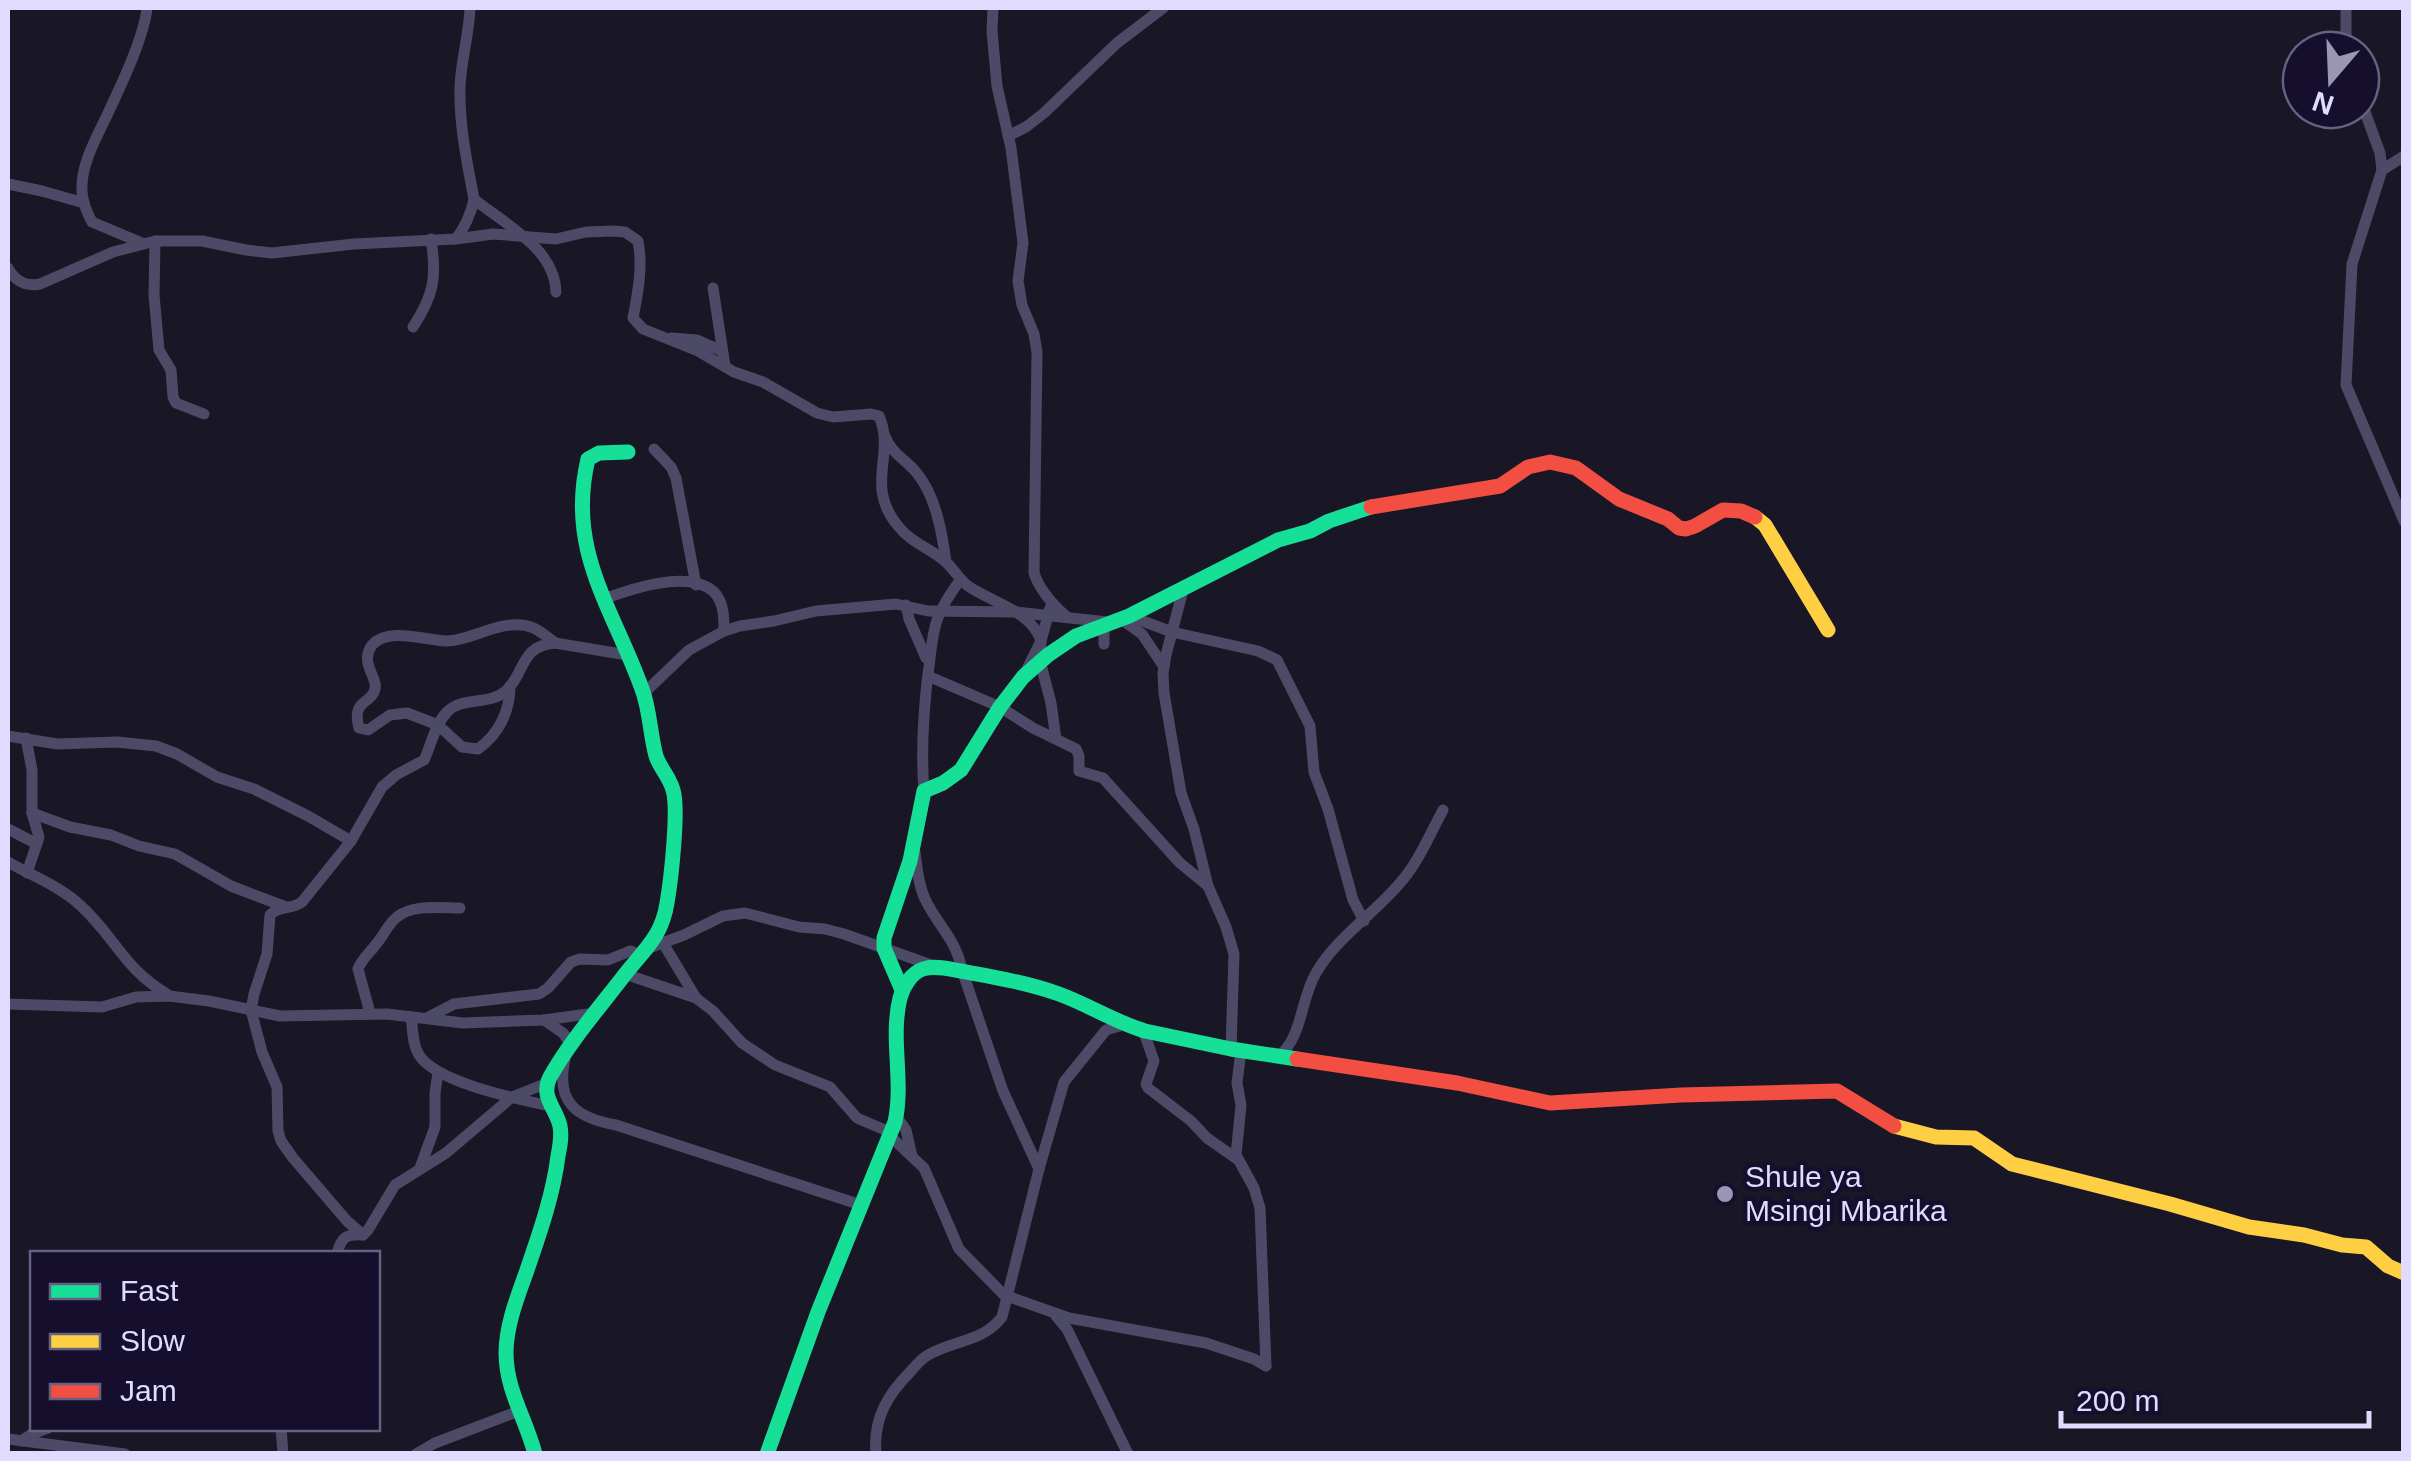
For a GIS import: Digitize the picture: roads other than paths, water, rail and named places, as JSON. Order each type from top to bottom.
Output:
[{"type":"street","points":[[147,8],[123,80],[84,170],[81,189],[92,222],[148,242]]},
{"type":"street","points":[[456,238],[464,228],[474,199],[462,132],[460,93],[470,8]]},
{"type":"street","points":[[993,8],[997,86],[1023,243],[1018,281],[1037,352],[1034,572],[1050,610],[1041,641],[1023,677]]},
{"type":"street","points":[[1008,136],[1044,114],[1117,43],[1163,8]]},
{"type":"street","points":[[2372,130],[2382,170],[2352,264],[2346,386],[2404,521]]},
{"type":"street","points":[[2382,170],[2404,156]]},
{"type":"street","points":[[8,184],[84,204]]},
{"type":"street","points":[[474,199],[529,240],[554,272],[556,292]]},
{"type":"street","points":[[8,268],[17,281],[36,285],[148,242],[202,240],[272,253],[492,234],[556,239],[613,231],[632,236],[638,241],[640,260],[633,318],[643,329],[783,392],[818,414],[876,414],[881,418],[884,434],[880,478],[888,513],[912,540],[946,562],[961,580],[1014,612],[1039,633],[1040,661],[1056,739]]},
{"type":"street","points":[[413,328],[432,292],[432,239]]},
{"type":"street","points":[[148,242],[159,350],[171,370],[173,397],[176,403],[204,414]]},
{"type":"street","points":[[713,288],[725,366]]},
{"type":"street","points":[[667,339],[697,340],[722,351]]},
{"type":"street","points":[[884,434],[893,452],[915,470],[927,490],[937,512],[946,562]]},
{"type":"street","points":[[654,449],[672,467],[676,478],[696,584]]},
{"type":"street","points":[[535,1454],[530,1430],[509,1386],[506,1351],[513,1311],[545,1218],[558,1159],[562,1131],[550,1106],[547,1083],[626,974],[651,949],[667,905],[675,797],[655,752],[644,694],[590,565],[583,532],[584,476],[591,456],[628,452]]},
{"type":"street","points":[[924,792],[961,770],[1023,677],[1076,636],[1183,590],[1278,540],[1374,506],[1500,486],[1528,467],[1550,462],[1576,468],[1619,499],[1679,528],[1695,526],[1722,510],[1741,510],[1758,518],[1828,630]]},
{"type":"street","points":[[928,662],[940,611],[961,580]]},
{"type":"street","points":[[604,599],[656,582],[696,584],[713,592],[721,603],[724,631]]},
{"type":"street","points":[[651,949],[742,1044],[780,1067],[830,1087],[858,1118],[891,1135],[925,1169],[959,1249],[1001,1293],[1051,1312],[1108,1326],[1206,1343],[1266,1366],[1260,1208],[1235,1149],[1241,1105],[1234,954],[1208,886],[1181,792],[1164,693],[1164,668],[1183,590]]},
{"type":"street","points":[[644,694],[689,650],[724,631],[816,612],[888,604],[940,611],[1050,610],[1068,618],[1116,620],[1265,653],[1281,665],[1310,726],[1314,772],[1353,900],[1364,921]]},
{"type":"street","points":[[902,990],[884,948],[888,922],[908,867],[924,792],[921,727],[932,678],[906,605]]},
{"type":"street","points":[[1104,644],[1116,620]]},
{"type":"street","points":[[1116,620],[1142,634],[1164,668]]},
{"type":"street","points":[[510,686],[507,713],[490,740],[478,749],[462,747],[438,725],[421,717],[398,713],[368,730],[357,724],[359,708],[374,693],[368,663],[377,641],[410,635],[453,640],[519,624],[540,631],[555,643]]},
{"type":"street","points":[[269,918],[277,909],[302,902],[352,841],[382,788],[396,775],[424,760],[438,725],[453,707],[497,697],[510,686],[536,647],[555,643],[627,656]]},
{"type":"street","points":[[932,678],[1000,707],[1076,749],[1079,770],[1103,778],[1180,863],[1208,886]]},
{"type":"street","points":[[8,736],[57,744],[131,742],[156,746],[217,777],[254,789],[352,841]]},
{"type":"street","points":[[26,738],[32,770],[32,813],[39,837],[26,873]]},
{"type":"street","points":[[1278,1056],[1292,1044],[1315,975],[1328,956],[1406,877],[1443,810]]},
{"type":"street","points":[[32,813],[174,854],[218,880],[290,908]]},
{"type":"street","points":[[8,828],[37,844]]},
{"type":"street","points":[[913,842],[921,890],[958,952],[1003,1091],[1039,1169]]},
{"type":"street","points":[[8,862],[78,903],[132,968],[169,996]]},
{"type":"street","points":[[259,897],[269,918],[267,954],[252,1010],[262,1052],[277,1087],[278,1131],[336,1209],[363,1235]]},
{"type":"street","points":[[370,1013],[358,970],[364,956],[393,920],[405,911],[460,908]]},
{"type":"street","points":[[427,1018],[454,1004],[539,994],[564,968],[580,959],[608,960],[630,951],[651,949],[722,916],[741,912],[800,927],[824,928],[935,966],[1059,994],[1143,1030],[1236,1050],[1457,1083],[1550,1103],[1838,1090],[1898,1128],[1936,1137],[1974,1138],[2012,1164],[2249,1228],[2366,1247],[2388,1266],[2404,1273]]},
{"type":"street","points":[[766,1454],[818,1312],[891,1135],[899,1086],[898,1010],[902,990],[911,976],[935,966]]},
{"type":"street","points":[[626,974],[696,998]]},
{"type":"street","points":[[8,1004],[102,1008],[136,997],[169,996],[210,1000],[280,1016],[370,1013],[475,1023],[595,1014]]},
{"type":"street","points":[[411,1016],[416,1048],[421,1058],[438,1072],[472,1086],[550,1106]]},
{"type":"street","points":[[544,1020],[563,1033],[569,1050],[562,1072],[566,1095],[578,1112],[861,1206]]},
{"type":"street","points":[[876,1454],[876,1425],[891,1392],[927,1356],[990,1331],[1002,1316],[1066,1080],[1106,1030],[1126,1024]]},
{"type":"street","points":[[1143,1030],[1154,1061],[1148,1088],[1237,1159]]},
{"type":"street","points":[[420,1168],[435,1128],[438,1072]]},
{"type":"street","points":[[363,1235],[395,1185],[446,1153],[512,1097],[547,1083]]},
{"type":"street","points":[[896,1116],[906,1130],[912,1156]]},
{"type":"street","points":[[338,1251],[347,1234],[363,1235]]},
{"type":"street","points":[[1051,1312],[1067,1329],[1128,1454]]},
{"type":"street","points":[[416,1454],[519,1411]]},
{"type":"street","points":[[22,1440],[40,1431]]},
{"type":"street","points":[[8,1439],[125,1454]]},
{"type":"street","points":[[435,1443],[446,1454]]},
{"type":"place","name":"Shule ya Msingi Mbarika","points":[[1725,1194]]}]
